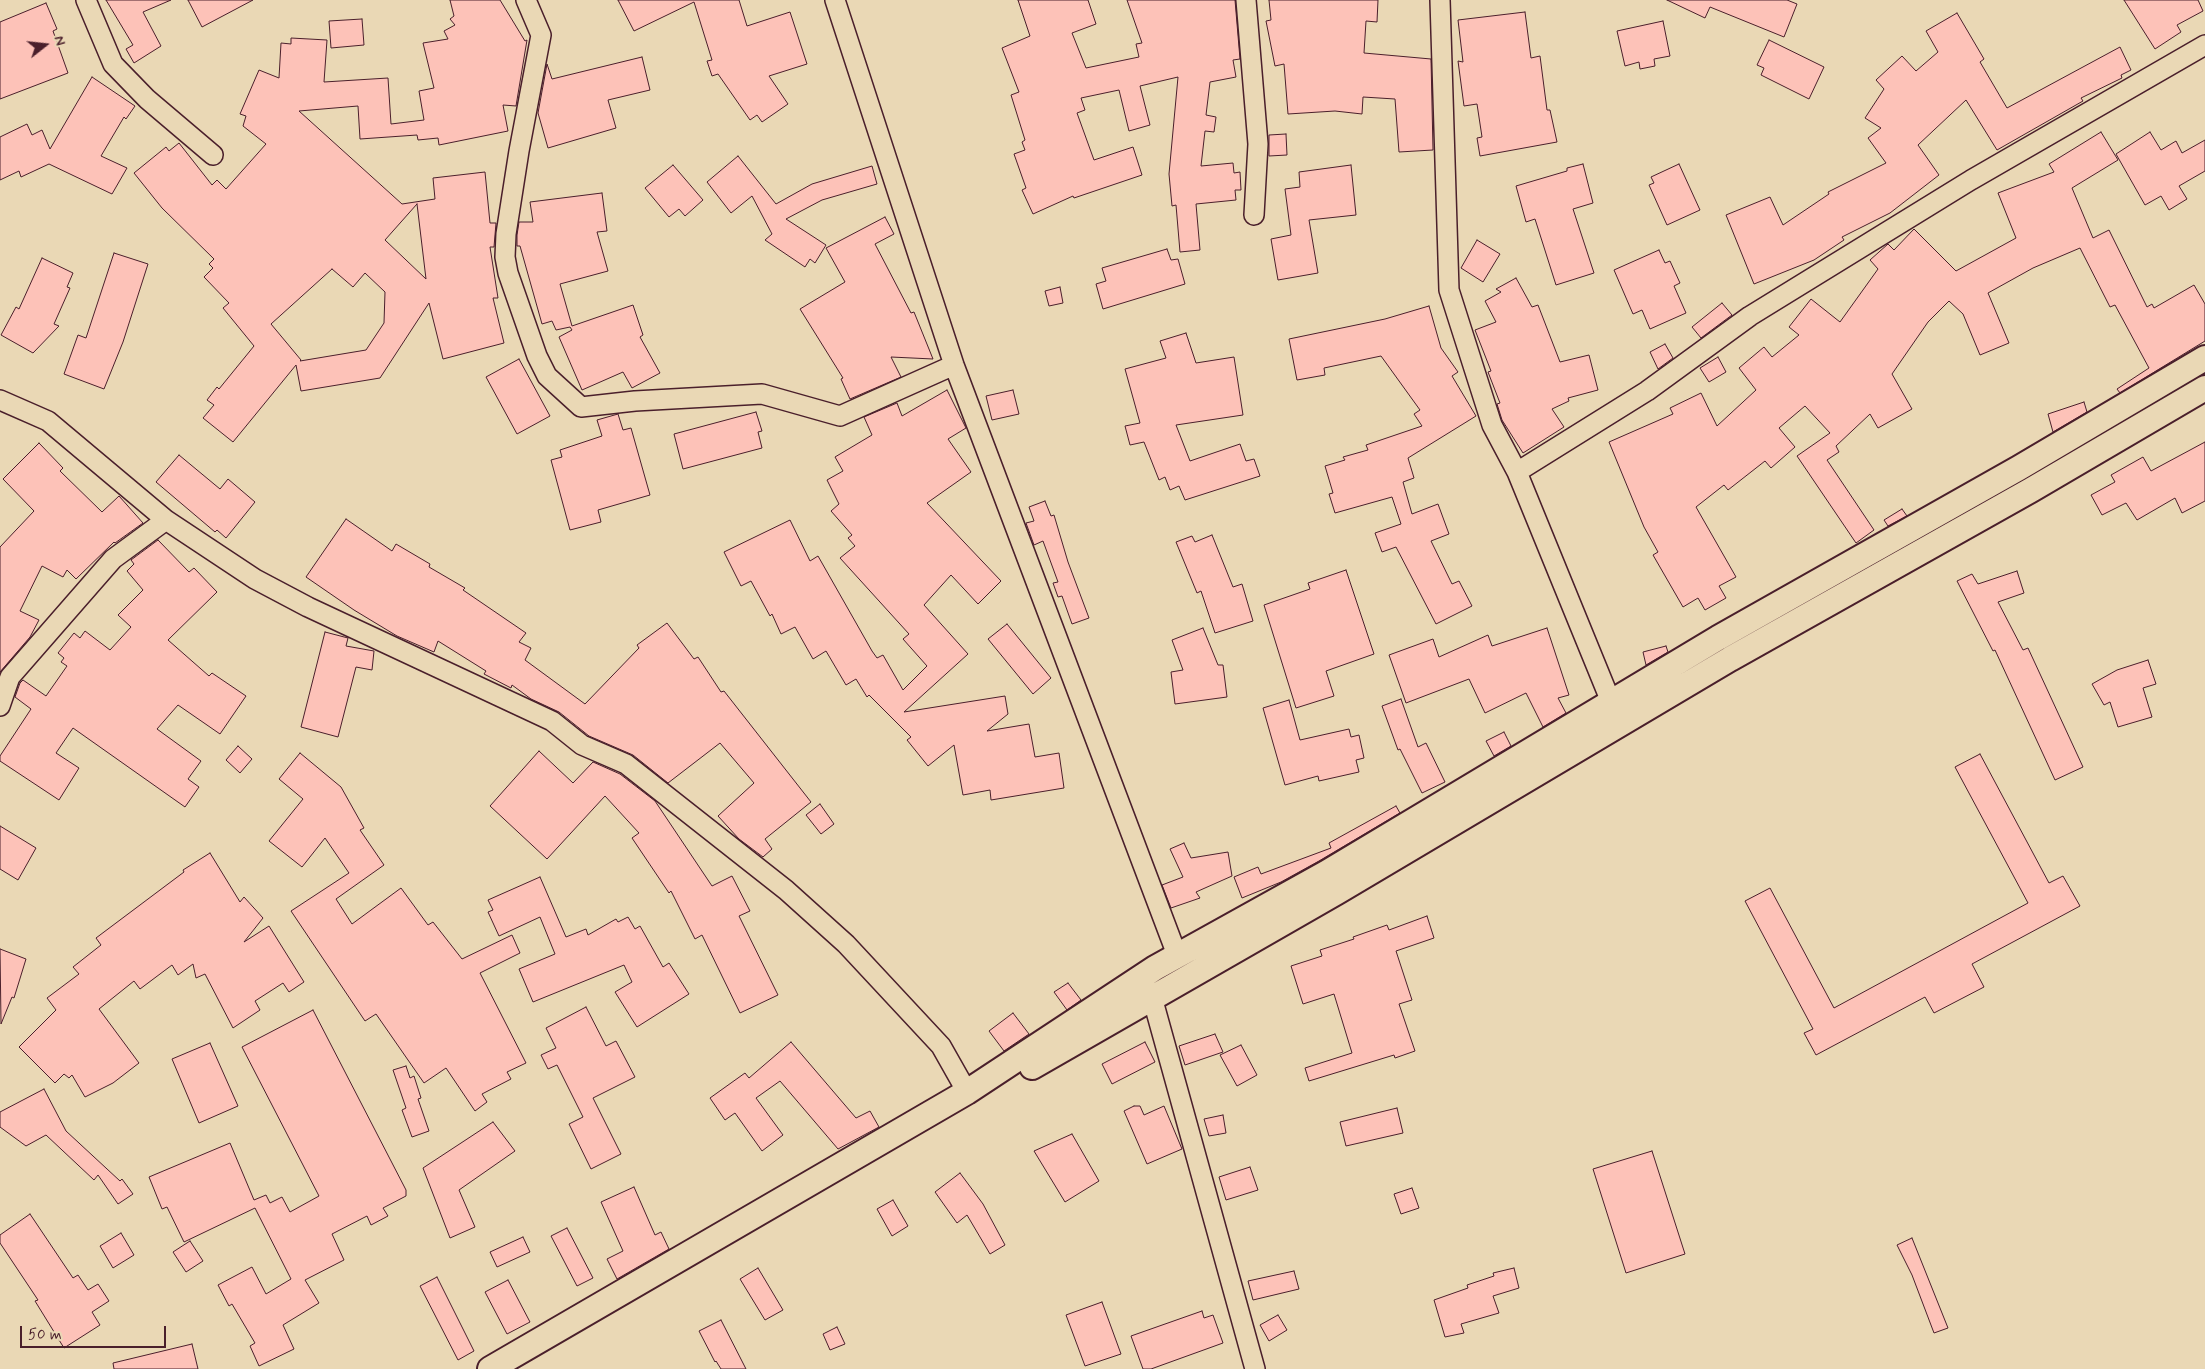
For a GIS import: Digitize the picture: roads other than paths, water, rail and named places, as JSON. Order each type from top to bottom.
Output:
[{"type":"street","points":[[86,0],[113,64],[148,99],[213,155]]},
{"type":"street","points":[[526,0],[541,35],[518,151],[506,234],[505,257],[508,273],[537,356],[547,376],[581,407],[635,401],[762,394],[840,416],[954,365]]},
{"type":"street","points":[[835,0],[954,365],[1178,955]]},
{"type":"street","points":[[1246,0],[1258,144],[1254,215]]},
{"type":"street","points":[[1440,0],[1449,290],[1492,425],[1517,472],[1611,702]]},
{"type":"street","points":[[1517,472],[1647,391],[1750,316],[1971,180],[2205,45]]},
{"type":"street","points":[[518,1369],[685,1268],[1152,997],[1611,702],[1718,638],[2019,468],[2205,358]]},
{"type":"street","points":[[490,1369],[967,1092],[1178,955],[1331,883],[2031,490],[2205,388]]},
{"type":"street","points":[[0,400],[48,421],[166,520],[255,579],[308,607],[544,717],[582,745],[626,764],[786,890],[846,944],[941,1046],[967,1092]]},
{"type":"street","points":[[0,706],[10,678],[113,559],[166,520]]},
{"type":"street","points":[[1152,997],[1256,1369]]}]
